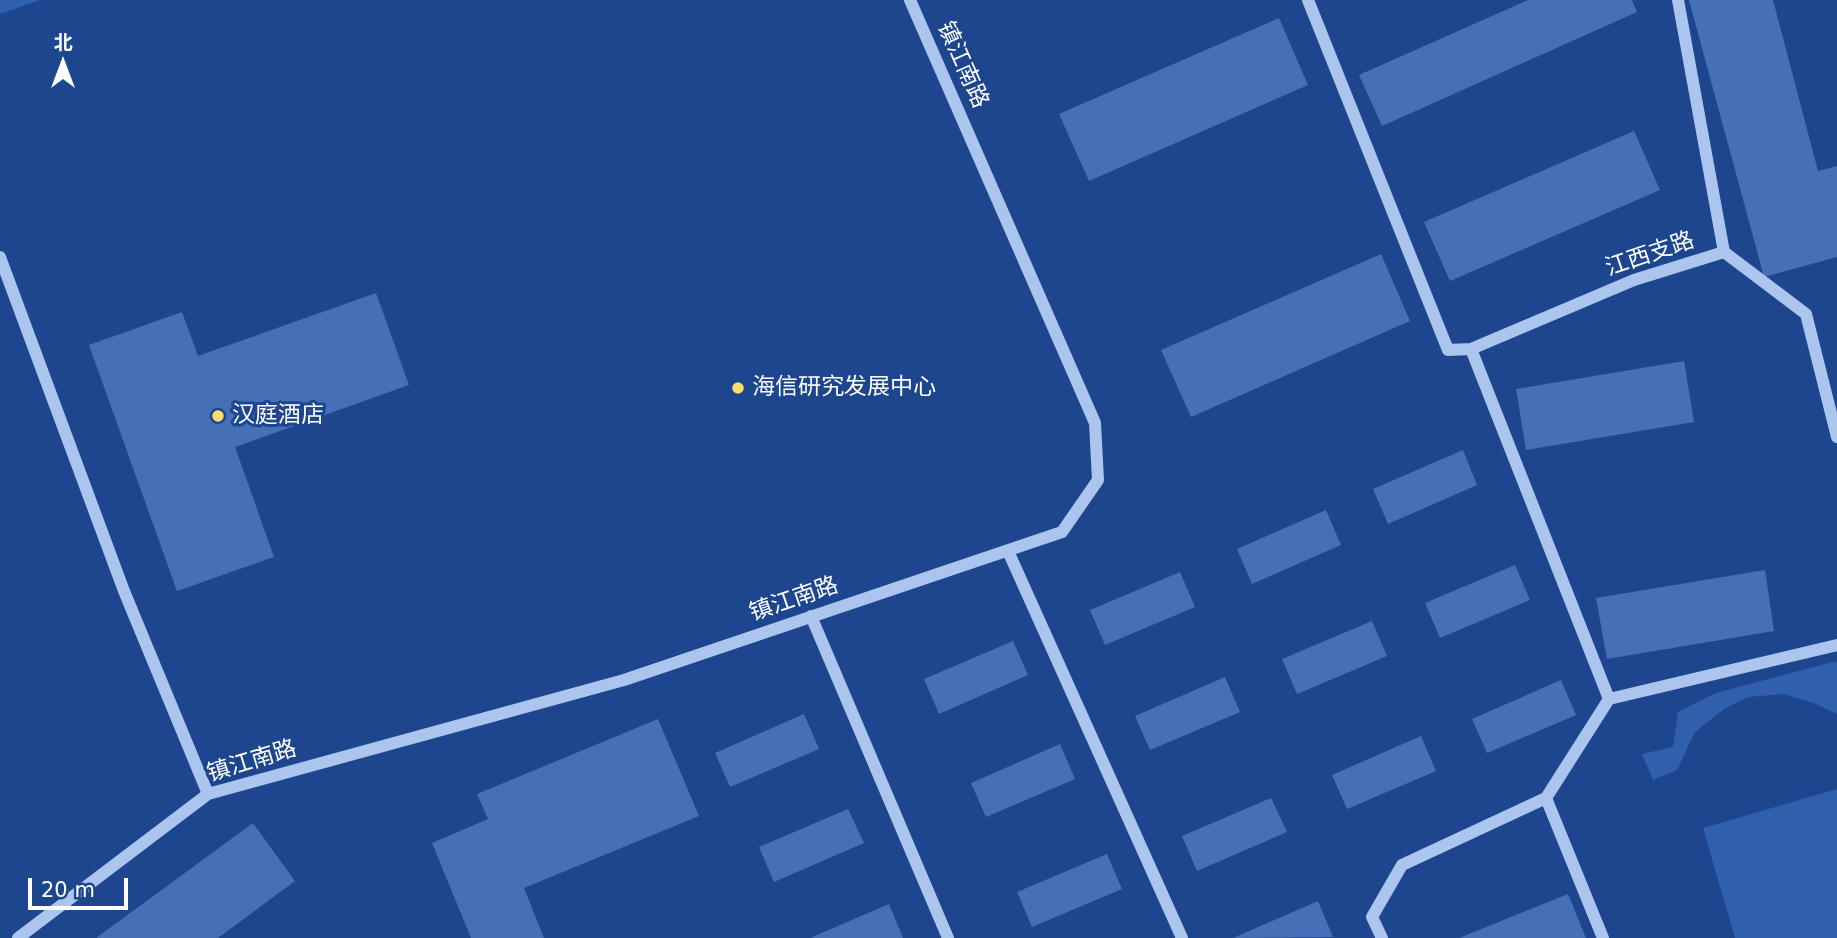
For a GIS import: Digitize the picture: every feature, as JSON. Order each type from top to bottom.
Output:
[{"type":"street","name":"镇江南路","points":[[18,938],[208,794],[624,680],[1062,532],[1098,480],[1095,423],[911,0]]},
{"type":"street","points":[[1308,0],[1448,350],[1471,349],[1609,699]]},
{"type":"street","name":"江西支路","points":[[1471,349],[1634,280],[1724,252],[1678,0]]},
{"type":"street","points":[[1724,252],[1806,314],[1837,437]]},
{"type":"street","points":[[0,257],[124,591],[208,794]]},
{"type":"street","points":[[1007,551],[1182,938]]},
{"type":"street","points":[[811,617],[948,938]]},
{"type":"street","points":[[1382,938],[1372,917],[1402,865],[1546,798],[1609,699],[1837,645]]},
{"type":"street","points":[[1546,798],[1603,938]]},
{"type":"shaded area","points":[[0,0],[40,0],[0,14]]},
{"type":"shaded area","points":[[1837,662],[1837,714],[1784,694],[1748,697],[1724,709],[1695,732],[1677,770],[1653,780],[1642,754],[1673,747],[1678,712],[1716,693]]},
{"type":"shaded area","points":[[1837,789],[1837,938],[1735,938],[1703,828]]},
{"type":"building","points":[[1528,0],[1632,0],[1637,12],[1382,126],[1359,75]]},
{"type":"building","points":[[1689,0],[1773,0],[1818,171],[1837,166],[1837,257],[1764,277]]},
{"type":"building","points":[[1279,18],[1308,85],[1089,181],[1059,114]]},
{"type":"building","points":[[1634,131],[1660,190],[1450,281],[1424,222]]},
{"type":"building","points":[[1381,254],[1410,321],[1191,417],[1161,350]]},
{"type":"building","name":"汉庭酒店","points":[[376,293],[409,385],[235,447],[274,557],[177,591],[89,345],[182,312],[198,356]]},
{"type":"building","points":[[1684,361],[1694,422],[1526,450],[1516,389]]},
{"type":"building","points":[[1463,450],[1477,485],[1388,524],[1373,489]]},
{"type":"building","points":[[1326,510],[1341,545],[1252,584],[1237,549]]},
{"type":"building","points":[[1515,565],[1530,600],[1440,638],[1425,603]]},
{"type":"building","points":[[1765,570],[1774,631],[1607,659],[1596,598]]},
{"type":"building","points":[[1180,572],[1195,607],[1105,645],[1090,610]]},
{"type":"building","points":[[1372,621],[1387,656],[1297,694],[1282,659]]},
{"type":"building","points":[[1013,641],[1028,675],[939,714],[924,679]]},
{"type":"building","points":[[1225,677],[1240,712],[1150,750],[1135,716]]},
{"type":"building","points":[[1561,680],[1576,715],[1487,753],[1472,719]]},
{"type":"building","points":[[804,714],[819,749],[730,787],[715,753]]},
{"type":"building","points":[[658,719],[699,816],[524,888],[544,938],[471,938],[432,843],[488,819],[477,794]]},
{"type":"building","points":[[1421,736],[1436,771],[1347,809],[1332,775]]},
{"type":"building","points":[[1060,744],[1075,779],[986,817],[971,783]]},
{"type":"building","points":[[1271,798],[1287,832],[1197,871],[1182,836]]},
{"type":"building","points":[[848,809],[864,843],[774,882],[759,847]]},
{"type":"building","points":[[253,823],[295,881],[218,938],[96,938]]},
{"type":"building","points":[[1107,854],[1122,889],[1032,927],[1017,892]]},
{"type":"building","points":[[1568,894],[1586,938],[1459,938]]},
{"type":"building","points":[[1318,901],[1333,937],[1233,938]]},
{"type":"building","points":[[889,904],[903,938],[810,938]]},
{"type":"place","name":"海信研究发展中心","points":[[738,388]]},
{"type":"place","name":"汉庭酒店","points":[[218,416]]}]
